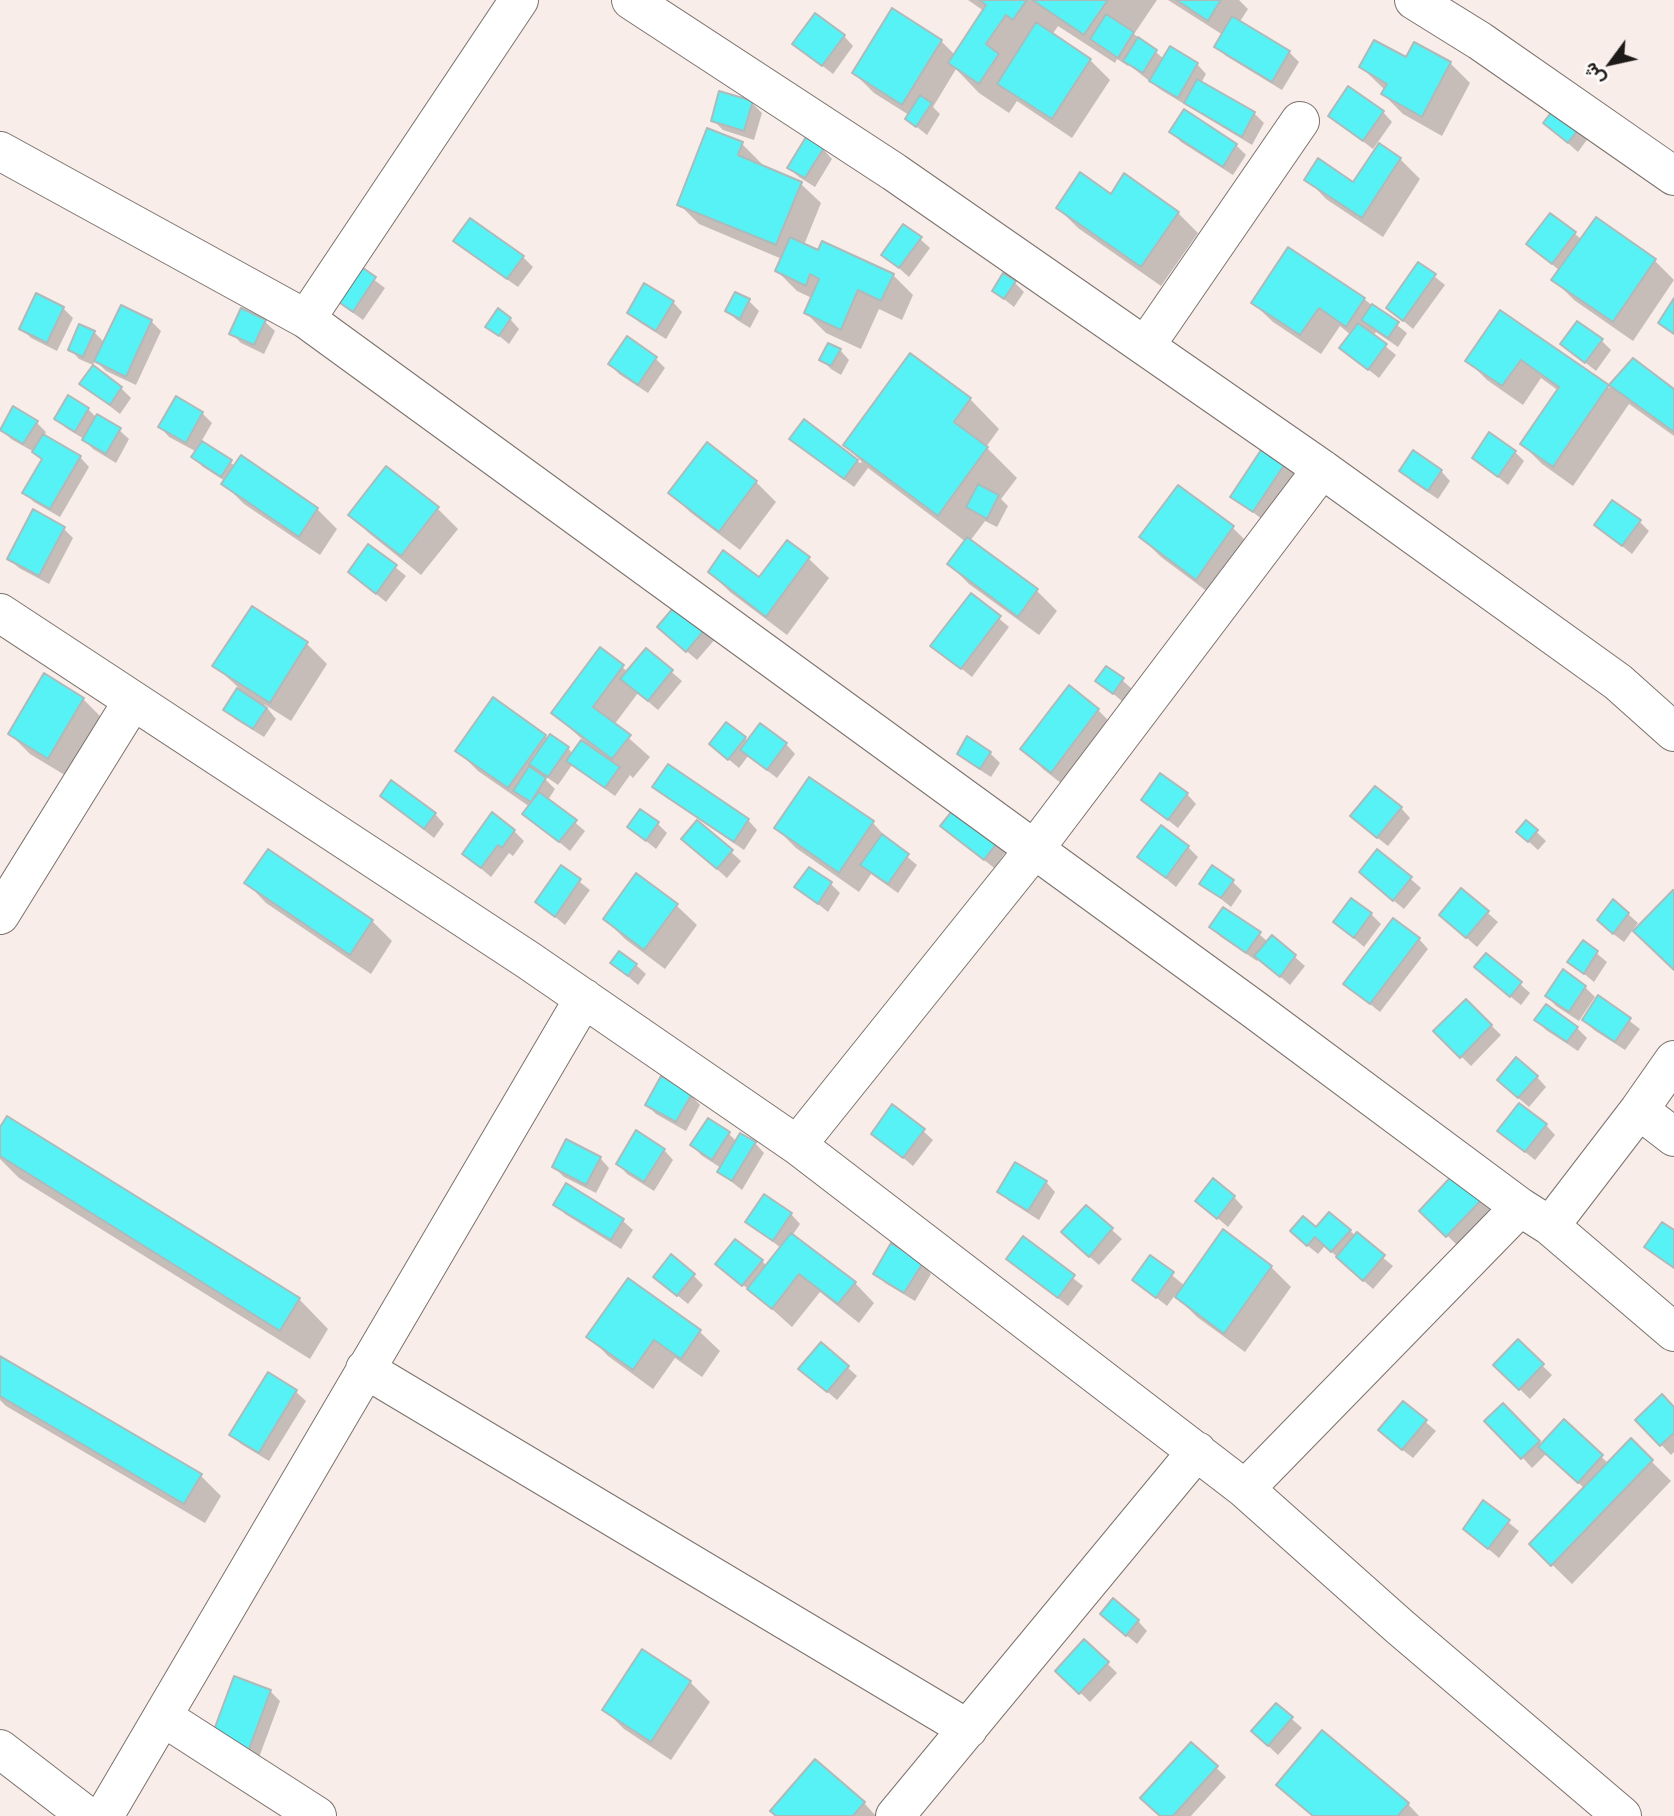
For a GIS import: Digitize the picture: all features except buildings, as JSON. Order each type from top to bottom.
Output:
[{"type":"street","points":[[306,319],[519,0]]},
{"type":"street","points":[[631,0],[894,172],[1146,345],[1618,682],[1674,732]]},
{"type":"street","points":[[1414,0],[1668,160]]},
{"type":"street","points":[[1146,345],[1300,121]]},
{"type":"street","points":[[0,151],[306,319],[1535,1217],[1674,1332]]},
{"type":"street","points":[[797,1144],[1033,851],[1322,469]]},
{"type":"street","points":[[0,613],[132,702],[340,835],[797,1144],[1245,1489],[1622,1816]]},
{"type":"street","points":[[0,915],[132,702]]},
{"type":"street","points":[[104,1816],[584,998]]},
{"type":"street","points":[[1245,1489],[1535,1217],[1639,1110],[1674,1060]]},
{"type":"street","points":[[1639,1110],[1674,1137]]},
{"type":"street","points":[[365,1369],[968,1730]]},
{"type":"street","points":[[895,1816],[1197,1451]]},
{"type":"street","points":[[163,1717],[317,1816]]},
{"type":"street","points":[[0,1749],[87,1816]]}]
